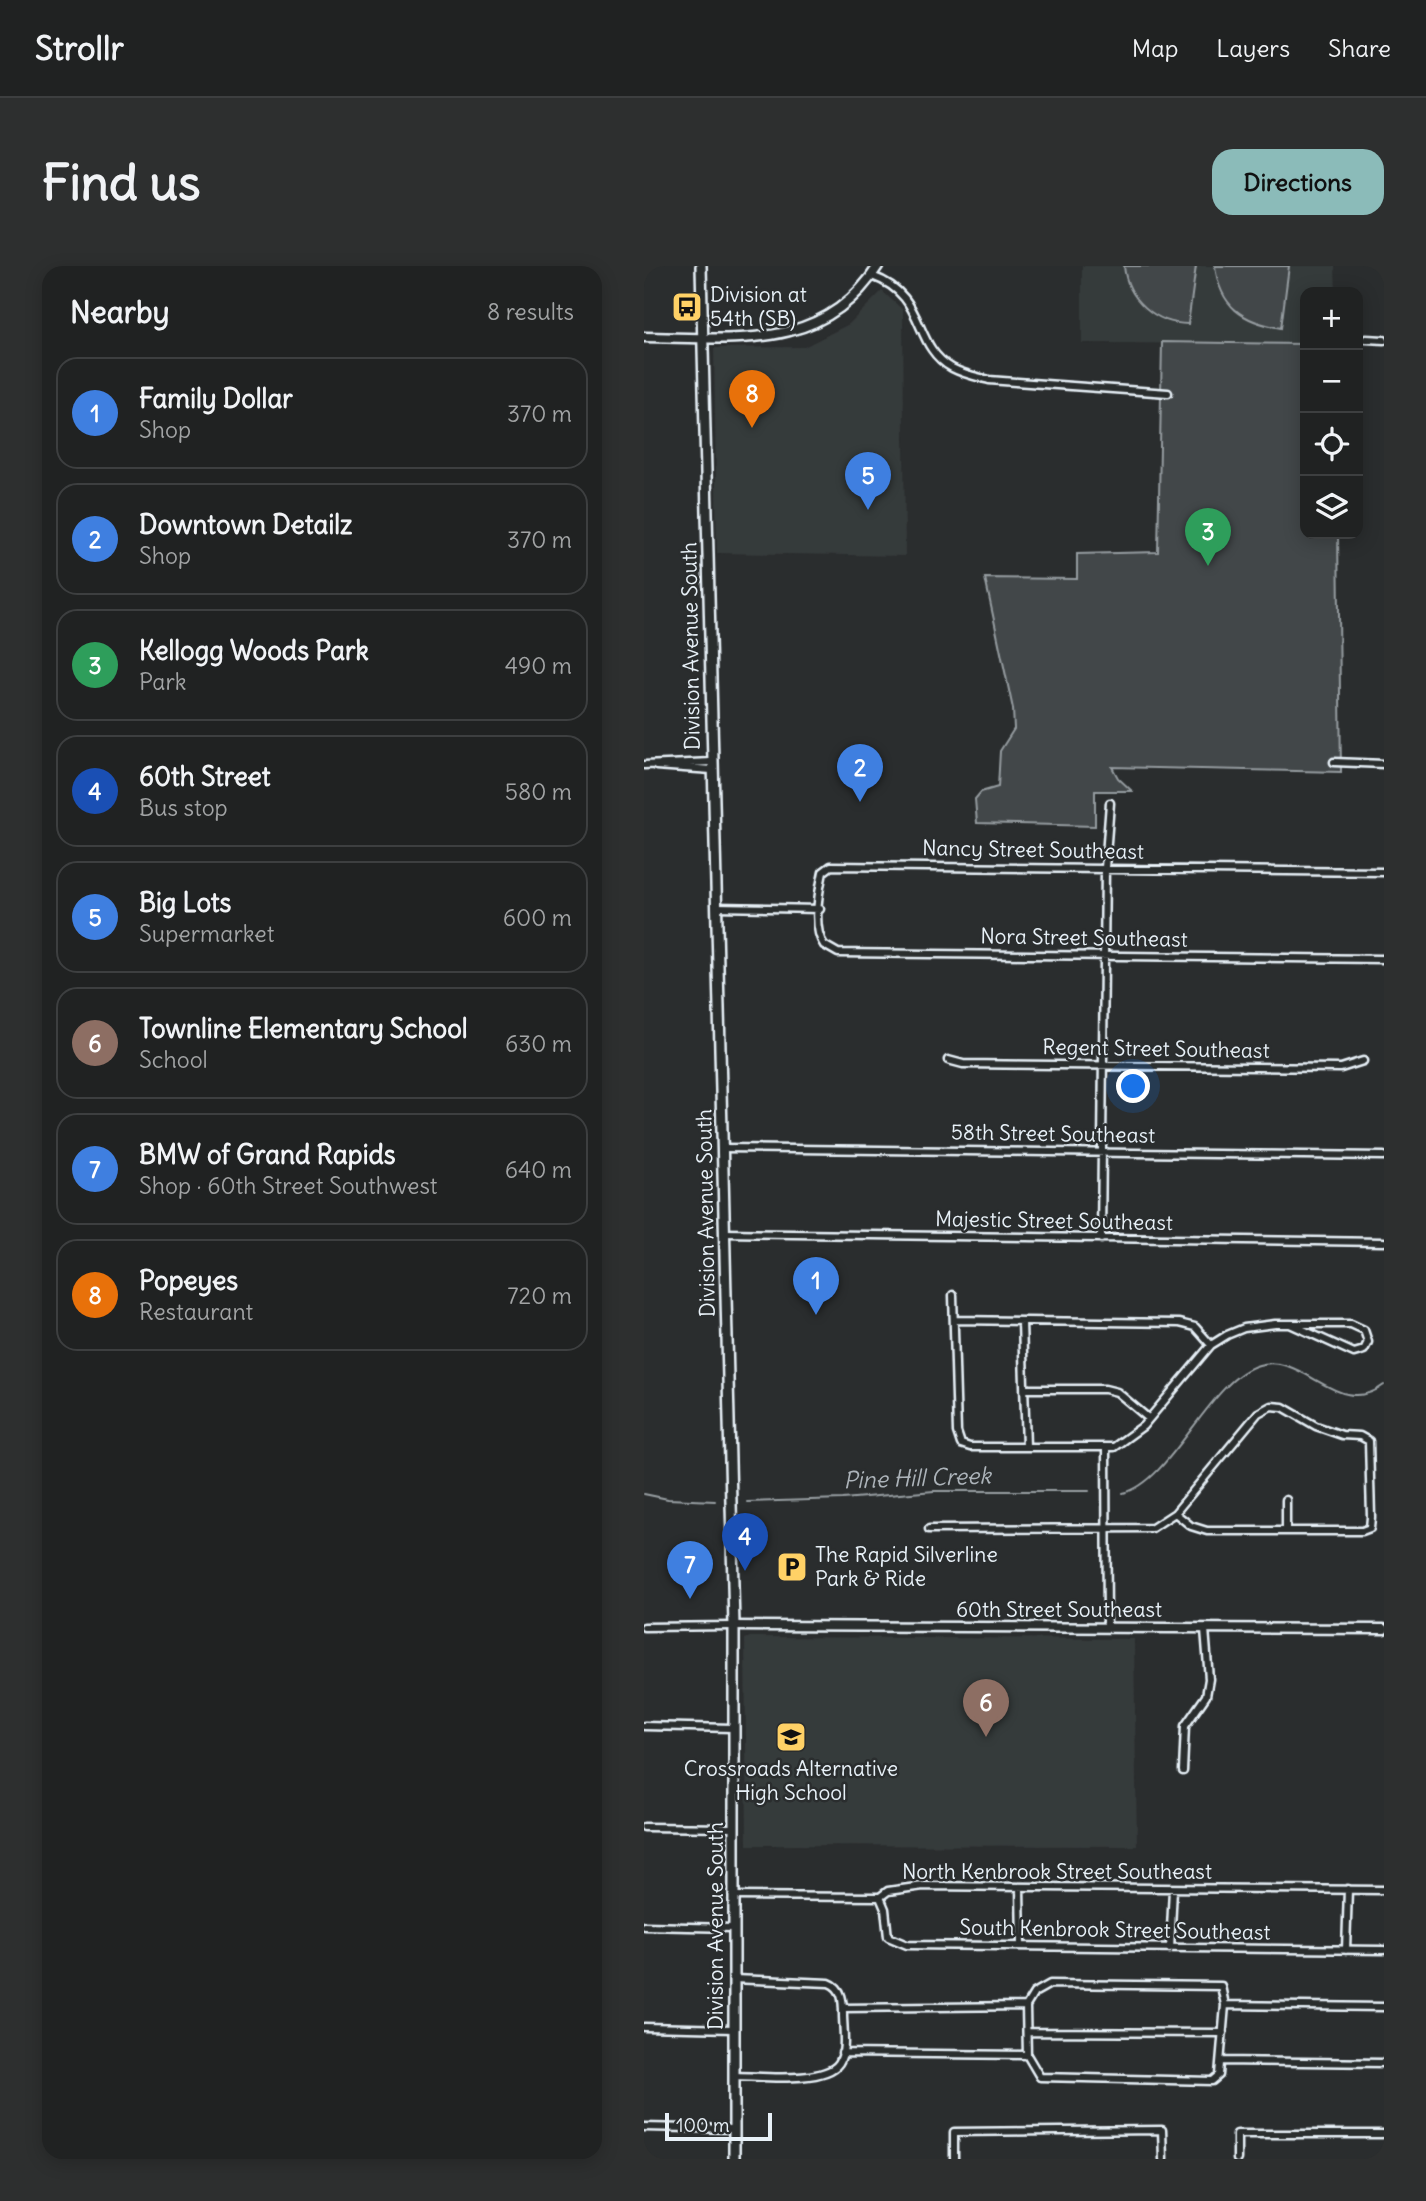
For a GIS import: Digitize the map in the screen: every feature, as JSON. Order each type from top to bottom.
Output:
[{"type":"main road","name":"Division Avenue South","points":[[701,266],[734,1626],[734,2159]]},
{"type":"main road","points":[[644,337],[748,339],[803,328],[839,309],[872,276],[878,266]]},
{"type":"main road","name":"60th Street Southeast","points":[[734,1626],[1384,1629]]},
{"type":"street","points":[[872,276],[897,288],[908,300],[933,350],[952,368],[966,374],[989,380],[1168,393]]},
{"type":"street","points":[[1366,339],[1384,340]]},
{"type":"street","points":[[647,765],[670,762],[712,766]]},
{"type":"street","points":[[1334,762],[1384,764]]},
{"type":"street","points":[[1101,1240],[1105,868],[1110,803]]},
{"type":"street","name":"Nancy Street Southeast","points":[[820,909],[823,872],[831,866],[1384,872]]},
{"type":"street","points":[[716,907],[820,909]]},
{"type":"street","name":"Nora Street Southeast","points":[[820,909],[820,939],[838,953],[1384,959]]},
{"type":"street","name":"Regent Street Southeast","points":[[948,1060],[962,1064],[1341,1068],[1363,1061]]},
{"type":"street","name":"58th Street Southeast","points":[[722,1148],[1384,1156]]},
{"type":"street","name":"Majestic Street Southeast","points":[[724,1233],[1384,1242]]},
{"type":"street","points":[[953,1295],[957,1432],[961,1444],[970,1447],[1106,1449],[1132,1435],[1211,1345],[1244,1328],[1290,1324],[1360,1326],[1367,1334],[1368,1342],[1364,1350],[1354,1353],[1290,1324]]},
{"type":"street","points":[[954,1320],[1179,1322],[1195,1327],[1211,1345]]},
{"type":"street","points":[[1022,1322],[1026,1447]]},
{"type":"street","points":[[1024,1388],[1105,1389],[1117,1392],[1148,1418]]},
{"type":"street","points":[[929,1529],[1152,1528],[1175,1513],[1258,1413],[1271,1406],[1283,1407],[1329,1431],[1369,1441],[1370,1528],[1362,1531],[1207,1531],[1191,1526],[1175,1513]]},
{"type":"street","points":[[1106,1449],[1107,1628]]},
{"type":"street","points":[[1286,1500],[1286,1531]]},
{"type":"street","points":[[644,1627],[734,1626]]},
{"type":"street","points":[[1184,1771],[1185,1726],[1206,1696],[1209,1679],[1205,1629]]},
{"type":"street","points":[[644,1726],[733,1728]]},
{"type":"street","points":[[644,1826],[733,1828]]},
{"type":"street","name":"North Kenbrook Street Southeast","points":[[733,1896],[880,1897],[903,1887],[1384,1890]]},
{"type":"street","points":[[1020,1887],[1021,1946]]},
{"type":"street","points":[[1170,1949],[1173,1888]]},
{"type":"street","points":[[1346,1950],[1348,1889]]},
{"type":"street","name":"South Kenbrook Street Southeast","points":[[880,1897],[885,1909],[888,1937],[897,1943],[1384,1950]]},
{"type":"street","points":[[644,1926],[733,1928]]},
{"type":"street","points":[[733,1979],[829,1983],[835,1985],[841,1994],[843,2008],[842,2053],[836,2067],[822,2075],[734,2076]]},
{"type":"street","points":[[1063,1984],[1221,1986],[1225,2005],[1220,2075],[1212,2081],[1052,2080],[1040,2077],[1027,2055],[1026,2006],[1041,1987],[1063,1984]]},
{"type":"street","points":[[1225,2005],[1384,2007]]},
{"type":"street","points":[[843,2008],[1026,2006]]},
{"type":"street","points":[[644,2027],[734,2029]]},
{"type":"street","points":[[1027,2032],[1223,2033]]},
{"type":"street","points":[[842,2053],[1027,2055]]},
{"type":"street","points":[[1221,2062],[1384,2063]]},
{"type":"street","points":[[644,2127],[734,2129]]},
{"type":"street","points":[[954,2159],[954,2132],[1162,2130],[1163,2159]]},
{"type":"street","points":[[1237,2159],[1237,2134],[1384,2134]]},
{"type":"shaded area","points":[[1082,266],[1335,266],[1336,287],[1300,287],[1300,344],[1082,343]]},
{"type":"shaded area","points":[[1124,266],[1196,266],[1188,324],[1165,320],[1145,307],[1131,289]]},
{"type":"shaded area","points":[[1215,266],[1289,266],[1281,328],[1255,322],[1236,310],[1222,292]]},
{"type":"shaded area","points":[[882,291],[903,310],[905,556],[717,553],[714,348],[804,347],[849,324]]},
{"type":"shaded area","points":[[1162,342],[1300,344],[1300,539],[1338,539],[1341,772],[1112,767],[1118,778],[1132,791],[1095,791],[1095,826],[977,823],[975,799],[981,792],[998,787],[1000,751],[1014,729],[1013,709],[985,578],[1077,579],[1077,554],[1158,552]]},
{"type":"shaded area","points":[[745,1639],[1134,1639],[1137,1846],[747,1845]]},
{"type":"waterway","name":"Pine Hill Creek","points":[[1123,1493],[1141,1485],[1158,1470],[1224,1389],[1241,1374],[1259,1365],[1276,1364],[1291,1368],[1336,1391],[1352,1395],[1367,1394],[1384,1385]]},
{"type":"waterway","name":"Pine Hill Creek","points":[[747,1502],[843,1499],[934,1491],[1089,1491]]},
{"type":"waterway","name":"Pine Hill Creek","points":[[644,1494],[668,1499],[715,1501]]},
{"type":"place","name":"Division at 54th (SB)","points":[[687,307]]},
{"type":"place","name":"Popeyes","points":[[752,428]]},
{"type":"place","name":"Big Lots","points":[[868,510]]},
{"type":"place","name":"Kellogg Woods Park","points":[[1208,566]]},
{"type":"place","name":"Downtown Detailz","points":[[860,802]]},
{"type":"place","name":"Family Dollar","points":[[816,1315]]},
{"type":"place","name":"The Rapid Silverline Park & Ride","points":[[792,1567]]},
{"type":"place","name":"60th Street","points":[[745,1571]]},
{"type":"place","name":"BMW of Grand Rapids","points":[[690,1599]]},
{"type":"place","name":"Crossroads Alternative High School","points":[[791,1737]]},
{"type":"place","name":"Townline Elementary School","points":[[986,1737]]}]
